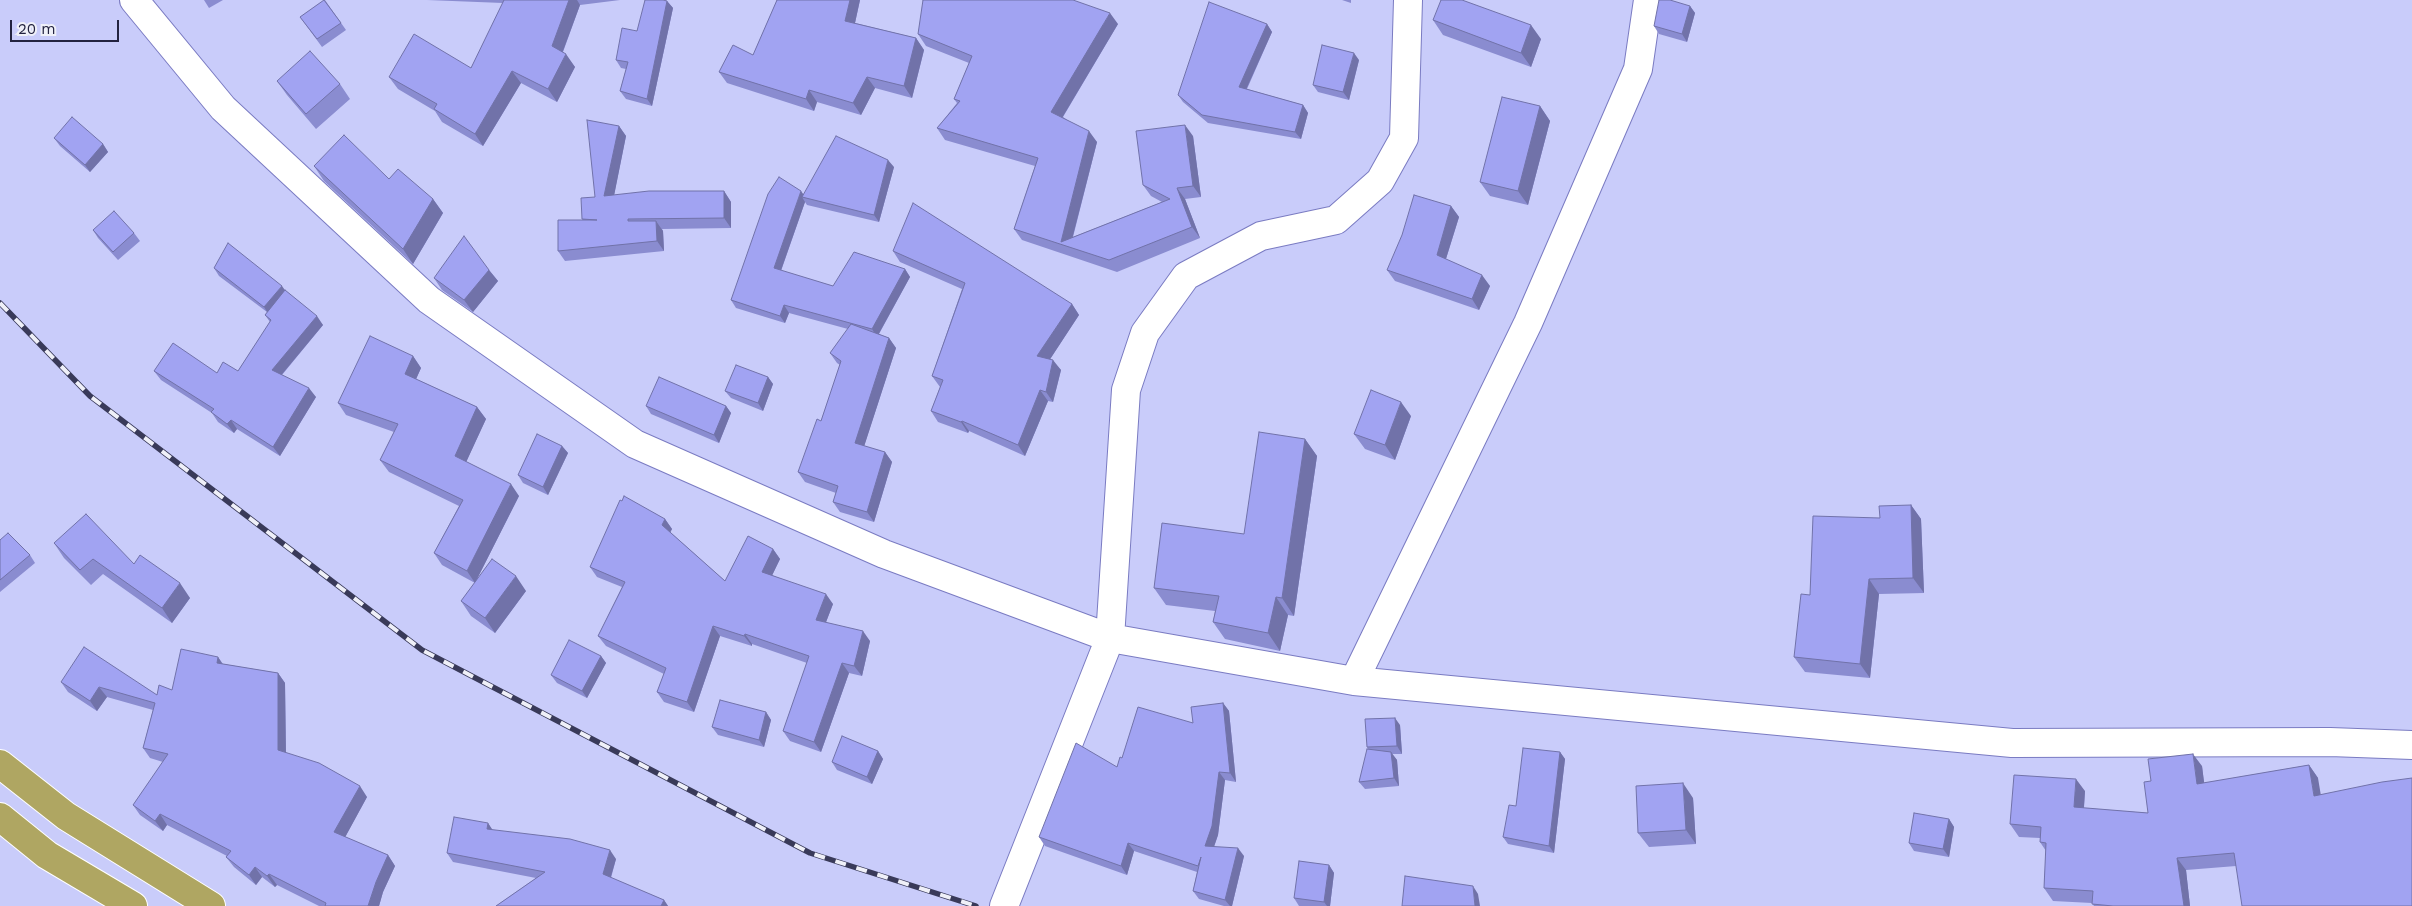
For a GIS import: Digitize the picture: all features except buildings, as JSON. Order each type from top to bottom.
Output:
[{"type":"highway","points":[[0,764],[66,816],[211,906]]},
{"type":"highway","points":[[0,817],[47,855],[133,906]]},
{"type":"street","points":[[134,0],[223,108],[429,300],[635,444],[884,554],[1110,638],[1354,681],[2012,743],[2330,742],[2412,745]]},
{"type":"street","points":[[1004,906],[1110,638],[1126,390],[1145,334],[1186,276],[1261,236],[1336,220],[1380,181],[1404,138],[1408,0]]},
{"type":"street","points":[[1354,681],[1528,323],[1576,214],[1638,69],[1648,0]]},
{"type":"railway","points":[[0,303],[90,396],[422,650],[810,853],[976,906]]}]
